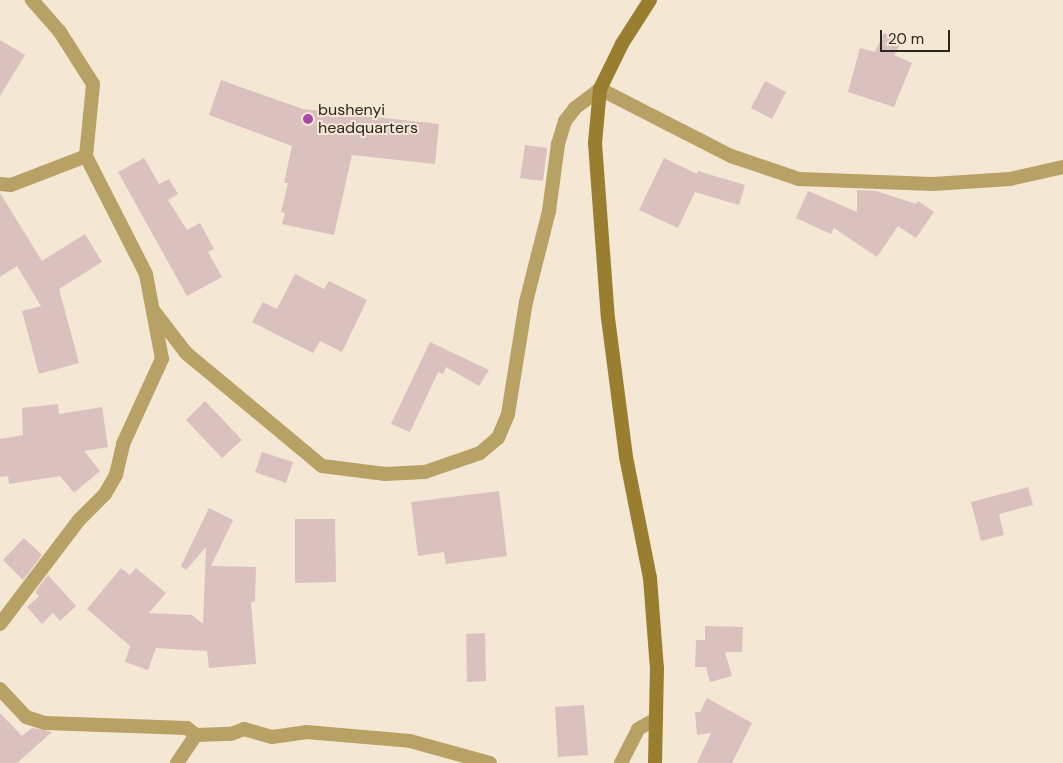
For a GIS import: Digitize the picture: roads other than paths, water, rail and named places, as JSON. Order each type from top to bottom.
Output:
[{"type":"main road","points":[[650,0],[622,44],[600,89],[595,143],[608,318],[626,457],[650,578],[657,668],[655,763]]},
{"type":"street","points":[[0,624],[79,520],[105,494],[116,475],[123,444],[162,359],[146,274],[86,156],[94,84],[60,32],[32,0]]},
{"type":"street","points":[[153,310],[186,353],[322,466],[385,474],[425,472],[480,453],[498,438],[508,414],[526,302],[548,211],[558,144],[565,121],[575,108],[600,89],[731,156],[798,179],[933,184],[1010,179],[1063,167]]},
{"type":"street","points":[[0,184],[11,185],[86,156]]},
{"type":"street","points":[[0,689],[26,717],[33,720],[187,728],[196,735],[231,734],[244,729],[272,737],[306,732],[410,741],[490,763]]},
{"type":"street","points":[[620,763],[638,729],[656,719]]},
{"type":"street","points":[[177,763],[196,735]]},
{"type":"place","name":"bushenyi headquarters","points":[[308,119]]}]
